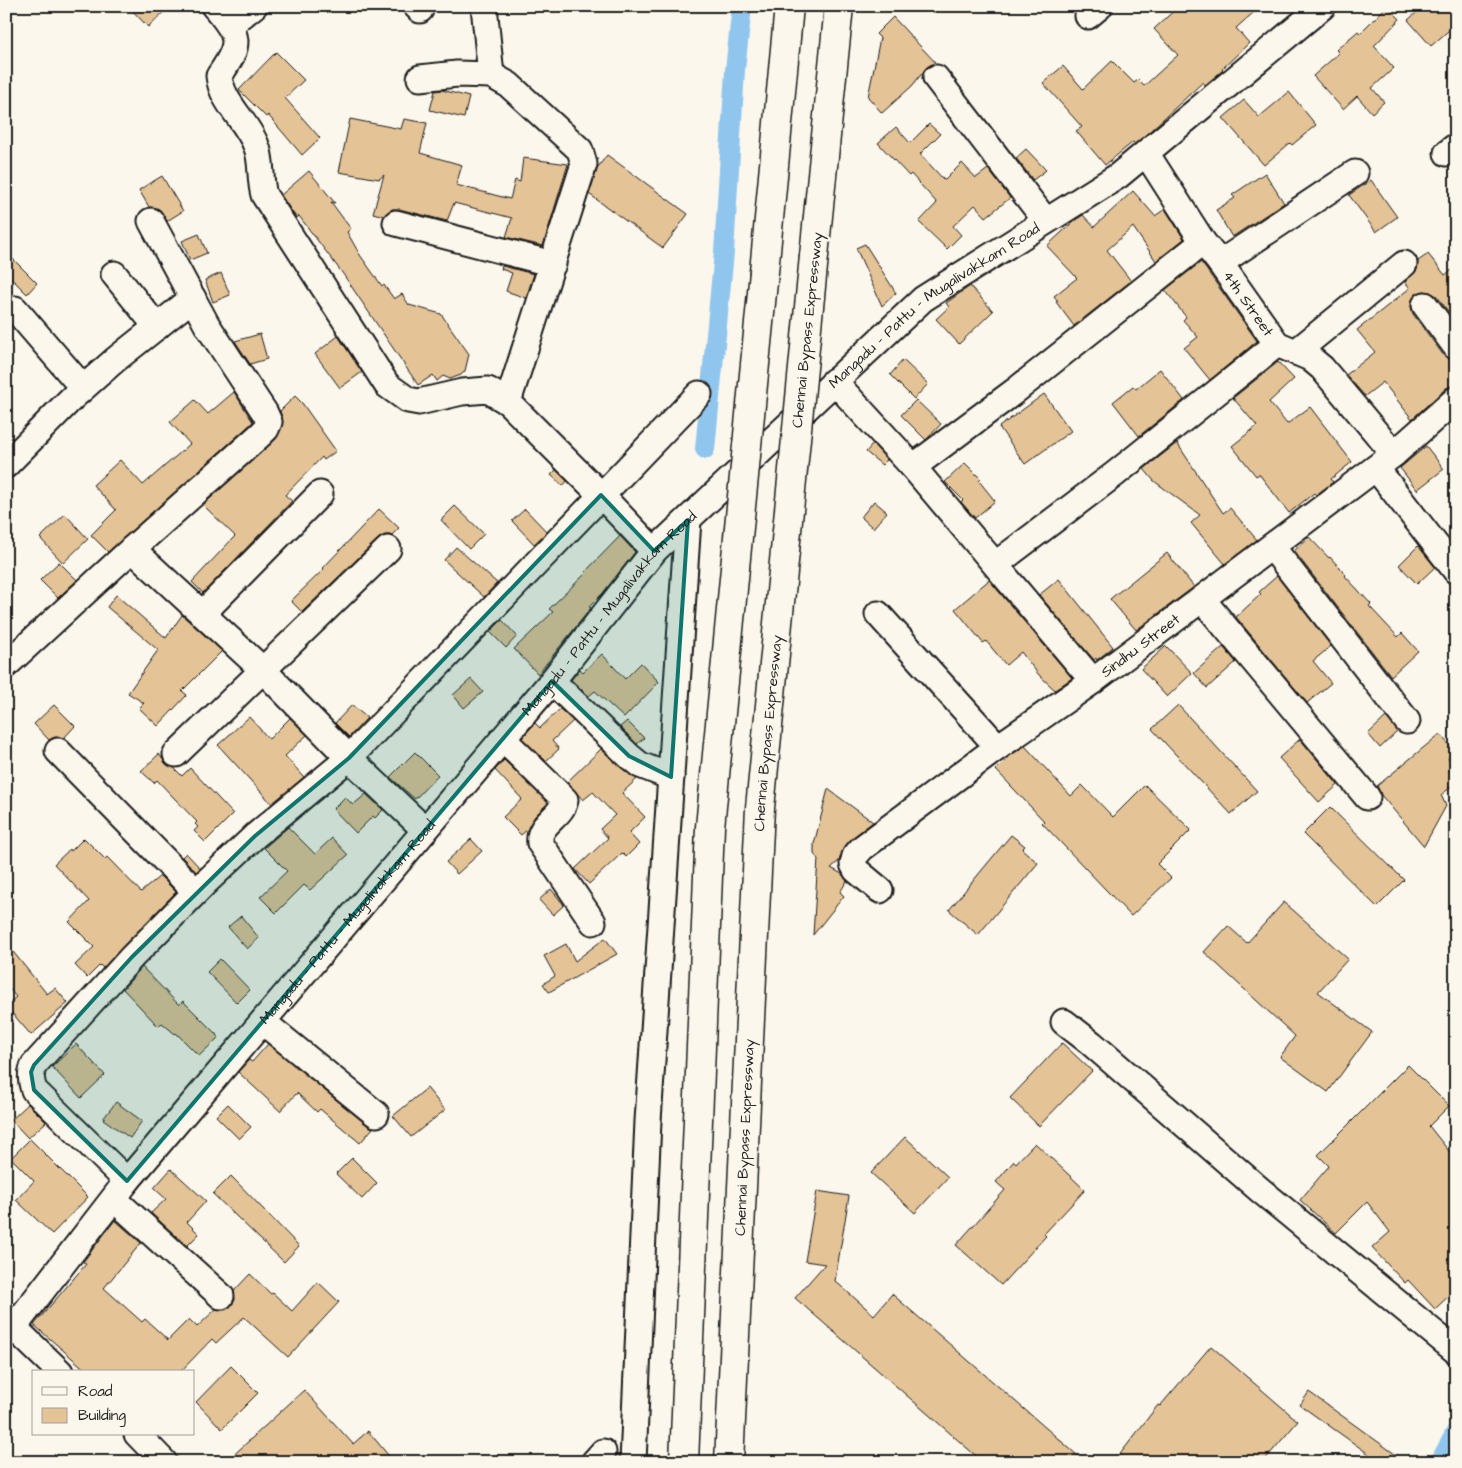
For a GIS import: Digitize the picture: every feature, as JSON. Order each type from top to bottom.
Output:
[{"type":"highway","points":[[684,1462],[710,827],[790,6]]},
{"type":"highway","name":"Chennai Bypass Expressway","points":[[729,1462],[760,808],[839,6]]},
{"type":"street","points":[[214,6],[230,25],[235,35],[234,51],[219,76],[220,85],[224,96],[249,130],[260,154],[260,182],[264,195],[386,385],[408,400],[419,402],[462,392],[488,390],[508,402],[654,551]]},
{"type":"street","points":[[230,25],[254,6]]},
{"type":"street","points":[[484,6],[491,75]]},
{"type":"street","name":"Mangadu - Pattu - Mugalivakkam Road","points":[[9,1327],[120,1190],[552,681],[654,551],[923,299],[1118,176],[1323,6]]},
{"type":"street","points":[[420,78],[457,74],[491,75],[509,84],[580,150],[583,157],[584,164],[508,402]]},
{"type":"street","points":[[936,78],[1046,221]]},
{"type":"street","name":"4th Street","points":[[1146,153],[1203,242],[1286,348],[1310,358],[1322,368],[1456,571]]},
{"type":"street","points":[[1220,263],[1355,173]]},
{"type":"street","points":[[6,665],[132,548],[266,430],[269,422],[207,324],[151,221]]},
{"type":"street","points":[[396,223],[553,264]]},
{"type":"street","points":[[913,467],[1015,390],[1203,242]]},
{"type":"street","points":[[996,564],[1286,348],[1404,264]]},
{"type":"street","points":[[114,274],[157,327]]},
{"type":"street","points":[[10,453],[115,360],[193,298]]},
{"type":"street","points":[[1425,306],[1456,347]]},
{"type":"street","points":[[16,309],[83,388]]},
{"type":"street","points":[[834,381],[913,467],[1093,681]]},
{"type":"street","points":[[221,1296],[120,1190],[34,1090],[31,1072],[34,1065],[132,957],[196,892],[255,836],[349,758],[699,394]]},
{"type":"street","name":"Sindhu Street","points":[[880,890],[856,870],[853,864],[855,856],[862,848],[998,747],[1093,681],[1272,547],[1385,461],[1456,400]]},
{"type":"street","points":[[203,613],[320,494]]},
{"type":"street","points":[[633,1462],[648,1121],[688,520]]},
{"type":"street","points":[[1272,547],[1407,721]]},
{"type":"street","points":[[132,548],[263,670],[349,758],[425,830]]},
{"type":"street","points":[[176,754],[388,550]]},
{"type":"street","points":[[1202,599],[1367,797]]},
{"type":"street","points":[[878,614],[998,747]]},
{"type":"street","points":[[552,681],[640,765],[671,777]]},
{"type":"street","points":[[503,739],[565,800],[563,806],[540,833],[540,843],[593,922]]},
{"type":"street","points":[[58,751],[196,892]]},
{"type":"street","points":[[263,1022],[376,1114]]},
{"type":"street","points":[[1064,1022],[1091,1043],[1260,1190],[1456,1351]]},
{"type":"street","points":[[9,1327],[58,1370]]},
{"type":"street","points":[[139,1436],[164,1462]]},
{"type":"street","points":[[594,1462],[603,1452],[602,1462]]},
{"type":"highlighted area","points":[[601,495],[654,551],[688,520],[671,777],[629,756],[552,681],[127,1181],[34,1090],[31,1072],[34,1065],[132,957],[255,836],[349,758]]},
{"type":"building","points":[[128,6],[170,6],[148,27]]},
{"type":"building","points":[[1179,6],[1261,6],[1236,28],[1249,43],[1223,70],[1205,85],[1203,82],[1135,144],[1133,142],[1105,165],[1076,131],[1082,127],[1043,83],[1063,66],[1083,89],[1112,61],[1134,83],[1138,80],[1144,86],[1178,55],[1154,29]]},
{"type":"building","points":[[1387,6],[1400,19],[1374,46],[1394,68],[1372,88],[1384,102],[1372,113],[1357,96],[1343,109],[1313,76],[1339,53],[1336,50],[1358,31],[1360,33]]},
{"type":"building","points":[[1424,6],[1456,6],[1456,24],[1431,46],[1408,20]]},
{"type":"building","points":[[893,17],[935,62],[927,67],[912,86],[882,113],[868,97],[880,38],[876,34]]},
{"type":"building","points":[[276,52],[304,80],[285,98],[320,138],[302,155],[268,115],[266,117],[239,90]]},
{"type":"building","points":[[442,90],[469,97],[464,118],[430,110],[435,91]]},
{"type":"building","points":[[1289,92],[1316,125],[1292,145],[1290,143],[1264,165],[1223,118],[1244,100],[1259,117]]},
{"type":"building","points":[[350,119],[401,129],[404,119],[427,123],[420,153],[462,165],[456,185],[510,199],[515,180],[520,182],[523,158],[568,164],[543,246],[506,237],[512,218],[454,203],[447,221],[399,209],[392,209],[384,216],[373,213],[384,175],[379,179],[339,172]]},
{"type":"building","points":[[929,124],[940,134],[920,154],[944,180],[962,163],[976,178],[988,169],[1010,198],[986,217],[975,205],[953,226],[961,235],[947,249],[919,222],[937,203],[911,174],[909,176],[878,143],[896,127],[910,143]]},
{"type":"building","points":[[1026,149],[1046,170],[1033,180],[1016,158]]},
{"type":"building","points":[[607,155],[688,214],[663,248],[589,194],[598,167]]},
{"type":"building","points":[[309,171],[335,203],[331,202],[351,229],[347,232],[360,255],[382,286],[384,285],[394,299],[402,294],[409,305],[441,314],[469,354],[465,371],[461,375],[450,379],[443,376],[437,381],[433,375],[418,385],[343,274],[299,216],[297,218],[292,212],[281,195]]},
{"type":"building","points":[[1265,173],[1284,203],[1232,237],[1216,210],[1235,198],[1232,195]]},
{"type":"building","points":[[162,176],[183,211],[167,221],[159,209],[149,207],[139,190]]},
{"type":"building","points":[[1371,180],[1397,217],[1376,232],[1349,195]]},
{"type":"building","points":[[1133,191],[1155,216],[1165,209],[1184,239],[1156,261],[1133,227],[1107,250],[1131,281],[1074,326],[1056,302],[1058,301],[1054,296],[1077,278],[1047,246],[1083,215],[1094,227]]},
{"type":"building","points":[[199,234],[207,253],[190,260],[182,241]]},
{"type":"building","points":[[865,244],[896,293],[882,306],[856,248]]},
{"type":"building","points":[[6,252],[37,283],[27,294],[6,273]]},
{"type":"building","points":[[1428,254],[1445,275],[1456,267],[1456,322],[1437,296],[1430,292],[1423,291],[1416,294],[1412,300],[1411,307],[1413,314],[1444,356],[1456,361],[1456,385],[1446,388],[1412,419],[1383,382],[1365,396],[1346,375],[1375,352],[1357,330],[1410,288],[1405,282],[1417,270],[1418,261]]},
{"type":"building","points":[[1201,262],[1257,341],[1210,380],[1184,348],[1198,337],[1183,320],[1186,317],[1165,290]]},
{"type":"building","points":[[502,266],[534,274],[526,298],[506,291],[512,273],[501,269]]},
{"type":"building","points":[[221,273],[230,295],[213,302],[205,280]]},
{"type":"building","points":[[970,286],[993,311],[959,344],[936,319],[949,307],[946,303]]},
{"type":"building","points":[[260,334],[267,359],[250,364],[235,341]]},
{"type":"building","points":[[338,336],[362,372],[340,388],[315,354]]},
{"type":"building","points":[[903,360],[928,384],[914,399],[890,375]]},
{"type":"building","points":[[1278,362],[1294,379],[1269,402],[1287,424],[1310,407],[1352,462],[1331,479],[1333,482],[1316,495],[1314,493],[1289,513],[1259,474],[1256,476],[1232,446],[1257,426],[1233,398]]},
{"type":"building","points":[[1160,369],[1184,400],[1139,436],[1113,402],[1133,386],[1136,389]]},
{"type":"building","points":[[234,392],[253,422],[108,552],[91,535],[116,510],[93,485],[120,460],[143,485],[190,444],[170,422],[195,400],[208,414]]},
{"type":"building","points":[[1044,394],[1071,431],[1025,464],[999,427]]},
{"type":"building","points":[[295,396],[336,451],[324,460],[322,457],[285,495],[292,501],[203,593],[192,582],[235,536],[203,505],[276,439],[283,422],[280,411]]},
{"type":"building","points":[[916,400],[941,424],[926,440],[901,415]]},
{"type":"building","points":[[1456,418],[1456,433],[1449,425]]},
{"type":"building","points":[[1177,443],[1223,513],[1230,508],[1257,540],[1225,564],[1191,523],[1200,515],[1154,481],[1144,469]]},
{"type":"building","points":[[873,444],[887,460],[882,465],[866,452]]},
{"type":"building","points":[[1426,446],[1444,469],[1417,490],[1400,468]]},
{"type":"building","points":[[965,463],[981,479],[979,481],[995,501],[975,518],[961,502],[963,500],[945,482]]},
{"type":"building","points":[[556,470],[567,481],[563,486],[551,475]]},
{"type":"building","points":[[874,501],[887,512],[873,528],[861,517]]},
{"type":"building","points":[[455,506],[484,534],[469,549],[441,520]]},
{"type":"building","points":[[379,509],[399,528],[392,535],[385,535],[378,539],[302,612],[291,601],[324,569]]},
{"type":"building","points":[[525,509],[547,532],[534,544],[512,521]]},
{"type":"building","points":[[65,514],[88,539],[63,563],[40,538]]},
{"type":"building","points":[[620,536],[635,552],[603,593],[589,607],[591,608],[538,674],[514,649],[553,612],[549,609]]},
{"type":"building","points":[[1309,537],[1330,557],[1371,604],[1369,606],[1398,637],[1402,633],[1418,651],[1391,676],[1294,551]]},
{"type":"building","points":[[1418,546],[1435,567],[1417,584],[1399,565]]},
{"type":"building","points":[[456,547],[497,583],[484,597],[444,560]]},
{"type":"building","points":[[1167,553],[1194,587],[1136,630],[1110,599]]},
{"type":"building","points":[[59,562],[77,580],[58,598],[40,580]]},
{"type":"building","points":[[1277,576],[1331,646],[1313,661],[1331,683],[1307,703],[1236,617]]},
{"type":"building","points":[[1059,579],[1113,647],[1097,660],[1096,658],[1094,660],[1039,595]]},
{"type":"building","points":[[989,580],[1072,678],[1055,690],[1039,675],[1021,652],[1006,665],[986,641],[983,643],[955,609]]},
{"type":"building","points":[[116,595],[166,638],[182,615],[222,651],[182,691],[187,695],[158,726],[139,708],[144,703],[128,693],[158,650],[107,607]]},
{"type":"building","points":[[502,620],[517,636],[506,648],[490,632]]},
{"type":"building","points":[[1166,646],[1192,673],[1167,697],[1141,669]]},
{"type":"building","points":[[1223,647],[1236,662],[1207,688],[1194,673]]},
{"type":"building","points":[[602,654],[625,679],[641,663],[659,682],[624,718],[595,691],[589,696],[571,680],[580,669],[583,672]]},
{"type":"building","points":[[471,679],[483,692],[464,708],[453,695]]},
{"type":"building","points":[[54,705],[75,726],[64,738],[55,737],[49,740],[34,724]]},
{"type":"building","points":[[352,705],[367,718],[349,737],[335,723]]},
{"type":"building","points":[[1178,705],[1257,791],[1231,814],[1152,729]]},
{"type":"building","points":[[560,709],[573,721],[552,741],[559,749],[546,761],[522,738],[535,723],[540,728]]},
{"type":"building","points":[[249,717],[269,739],[290,718],[307,735],[285,756],[304,777],[272,804],[218,745]]},
{"type":"building","points":[[1386,717],[1398,731],[1380,748],[1368,734]]},
{"type":"building","points":[[627,721],[644,738],[637,744],[620,727]]},
{"type":"building","points":[[1440,734],[1455,752],[1448,758],[1454,766],[1449,770],[1456,778],[1456,783],[1441,795],[1446,806],[1424,846],[1381,795],[1377,786]]},
{"type":"building","points":[[1300,739],[1338,785],[1319,802],[1279,758]]},
{"type":"building","points":[[1025,746],[1071,796],[1082,785],[1113,817],[1145,785],[1191,830],[1157,864],[1171,878],[1131,916],[1042,823],[1044,821],[996,770],[1011,755]]},
{"type":"building","points":[[601,749],[620,767],[637,779],[622,793],[645,817],[629,833],[639,844],[626,857],[622,853],[589,884],[575,869],[608,838],[600,829],[615,815],[593,792],[583,800],[567,782]]},
{"type":"building","points":[[415,752],[438,775],[415,799],[390,777]]},
{"type":"building","points":[[159,754],[166,764],[174,768],[182,776],[190,768],[233,814],[205,842],[194,831],[198,827],[195,824],[197,822],[157,780],[154,783],[141,771]]},
{"type":"building","points":[[504,760],[548,803],[535,816],[528,829],[521,835],[503,817],[522,799],[495,770]]},
{"type":"building","points":[[828,789],[873,822],[851,839],[844,847],[839,861],[831,868],[842,874],[847,881],[840,892],[844,896],[813,935],[818,859],[814,854],[814,844]]},
{"type":"building","points":[[366,794],[383,810],[375,818],[373,816],[356,833],[333,809],[345,797],[353,805]]},
{"type":"building","points":[[1330,807],[1404,880],[1377,907],[1303,834]]},
{"type":"building","points":[[288,827],[315,854],[332,838],[348,855],[310,890],[304,885],[276,913],[260,897],[287,871],[264,848]]},
{"type":"building","points":[[1011,835],[1025,846],[1022,849],[1038,863],[978,935],[949,910]]},
{"type":"building","points":[[84,838],[105,859],[107,857],[141,892],[160,876],[176,892],[103,968],[100,965],[87,978],[75,965],[94,947],[69,922],[89,901],[54,864]]},
{"type":"building","points":[[471,839],[482,851],[457,874],[446,862]]},
{"type":"building","points":[[186,853],[200,868],[196,872],[182,857]]},
{"type":"building","points":[[551,889],[564,905],[553,915],[539,900]]},
{"type":"building","points":[[1284,902],[1348,959],[1318,992],[1372,1032],[1328,1092],[1280,1057],[1295,1036],[1204,952],[1228,926],[1247,943]]},
{"type":"building","points":[[241,916],[259,938],[247,949],[228,927]]},
{"type":"building","points":[[605,938],[617,954],[549,992],[543,984],[555,976],[544,956],[566,944],[575,961]]},
{"type":"building","points":[[6,943],[47,994],[55,988],[68,1003],[31,1035],[6,1006],[16,997],[6,985]]},
{"type":"building","points":[[220,959],[250,990],[237,1003],[207,972]]},
{"type":"building","points":[[142,967],[179,1005],[183,1001],[219,1037],[199,1056],[176,1033],[162,1023],[158,1026],[123,989]]},
{"type":"building","points":[[1062,1043],[1092,1071],[1039,1126],[1010,1098]]},
{"type":"building","points":[[76,1044],[105,1075],[81,1098],[52,1067]]},
{"type":"building","points":[[268,1044],[373,1128],[360,1143],[320,1109],[317,1112],[297,1093],[280,1111],[238,1072],[249,1060],[252,1062]]},
{"type":"building","points":[[1408,1065],[1449,1106],[1429,1126],[1456,1160],[1456,1289],[1435,1309],[1408,1280],[1405,1283],[1372,1248],[1390,1232],[1367,1202],[1336,1233],[1300,1200],[1329,1166],[1318,1155]]},
{"type":"building","points":[[427,1088],[445,1110],[411,1137],[393,1116]]},
{"type":"building","points":[[116,1102],[142,1121],[130,1138],[103,1119]]},
{"type":"building","points":[[28,1104],[46,1122],[28,1138],[11,1120]]},
{"type":"building","points":[[228,1104],[251,1127],[239,1139],[216,1116]]},
{"type":"building","points":[[905,1137],[948,1177],[915,1213],[871,1173]]},
{"type":"building","points":[[30,1139],[88,1197],[52,1234],[16,1200],[34,1181],[11,1158]]},
{"type":"building","points":[[1035,1143],[1085,1190],[1044,1234],[1046,1236],[1001,1285],[956,1245],[1005,1190],[996,1182],[1014,1161],[1016,1163]]},
{"type":"building","points":[[352,1158],[377,1183],[362,1199],[336,1174]]},
{"type":"building","points":[[171,1169],[206,1201],[187,1222],[199,1234],[187,1246],[151,1213],[166,1199],[154,1188]]},
{"type":"building","points":[[231,1176],[299,1246],[284,1262],[213,1194]]},
{"type":"building","points":[[817,1191],[849,1196],[835,1281],[874,1315],[892,1294],[1085,1462],[983,1462],[795,1298],[825,1264],[805,1261]]},
{"type":"building","points":[[115,1220],[141,1243],[104,1288],[142,1322],[145,1319],[168,1340],[189,1319],[197,1327],[216,1309],[225,1310],[231,1306],[235,1300],[234,1291],[250,1274],[292,1311],[318,1282],[339,1302],[288,1357],[244,1317],[216,1343],[212,1339],[182,1370],[86,1370],[34,1325],[86,1264],[83,1262]]},
{"type":"building","points":[[1211,1346],[1298,1421],[1263,1462],[1114,1462],[1158,1405],[1160,1406]]},
{"type":"building","points":[[231,1366],[258,1393],[222,1429],[196,1402]]},
{"type":"building","points":[[304,1390],[353,1444],[368,1431],[394,1462],[226,1462]]},
{"type":"building","points":[[1309,1392],[1406,1462],[1380,1462],[1300,1405]]},
{"type":"waterway","points":[[705,449],[724,252],[735,70],[742,6]]},
{"type":"waterway","points":[[1440,1462],[1456,1432]]}]
